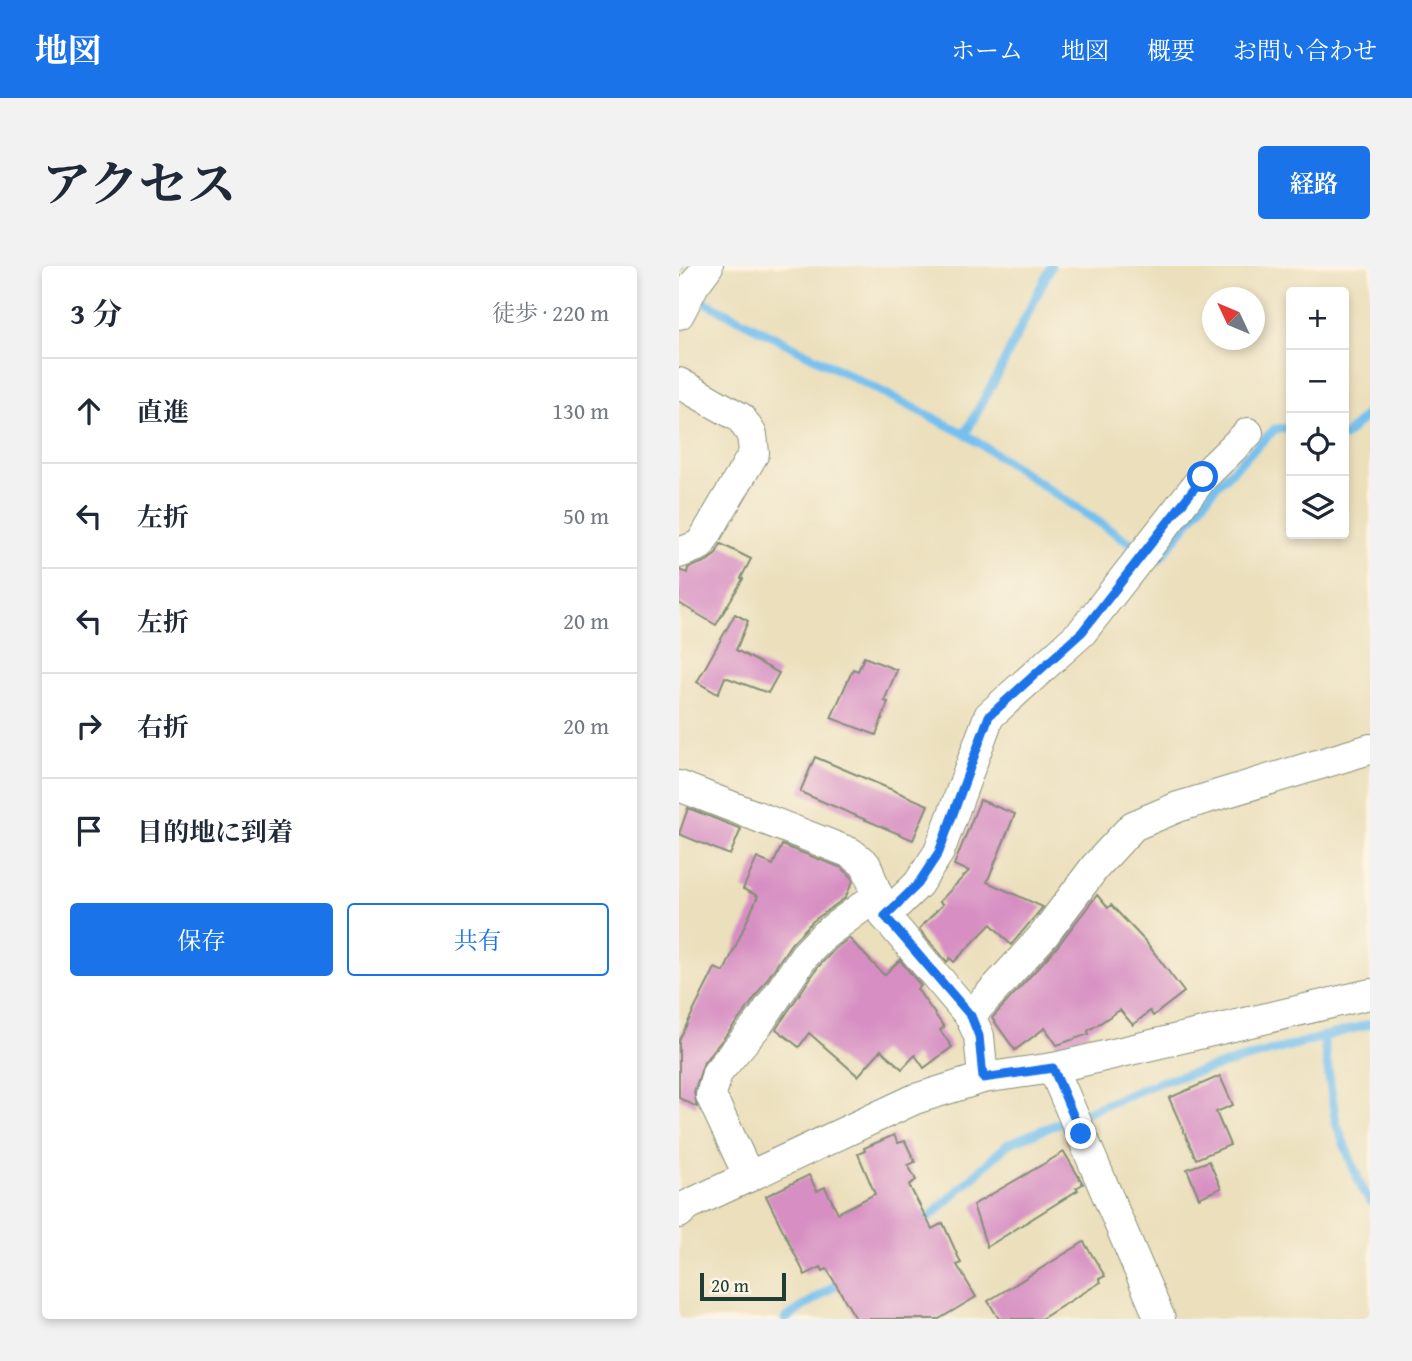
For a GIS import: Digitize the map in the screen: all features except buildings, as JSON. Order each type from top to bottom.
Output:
[{"type":"street","points":[[679,383],[741,418],[753,435],[754,453],[700,545],[679,553]]},
{"type":"street","points":[[749,1177],[711,1096],[717,1073],[759,1023],[804,956],[824,935],[918,884],[939,852],[989,716],[1082,632],[1203,477],[1248,433]]},
{"type":"street","points":[[971,1016],[1043,936],[1095,867],[1133,826],[1178,807],[1370,749]]},
{"type":"street","points":[[679,786],[851,853],[866,866],[882,905],[971,1016],[979,1036],[983,1078]]},
{"type":"street","points":[[679,1213],[688,1205],[915,1100],[983,1078],[1053,1068],[1370,994]]},
{"type":"street","points":[[1053,1068],[1160,1319]]},
{"type":"waterway","points":[[965,434],[1051,266]]},
{"type":"waterway","points":[[693,296],[965,434],[1158,561],[1216,486],[1275,429],[1286,428]]},
{"type":"waterway","points":[[1349,432],[1370,411]]},
{"type":"waterway","points":[[920,1226],[1008,1144],[1160,1082],[1370,1024]]},
{"type":"waterway","points":[[1323,1036],[1336,1123],[1363,1191],[1370,1201]]},
{"type":"waterway","points":[[785,1319],[846,1278]]},
{"type":"route","points":[[1081,1134],[1053,1068],[983,1078],[979,1036],[971,1016],[885,916],[918,884],[939,852],[989,716],[1082,632],[1203,477]]}]
